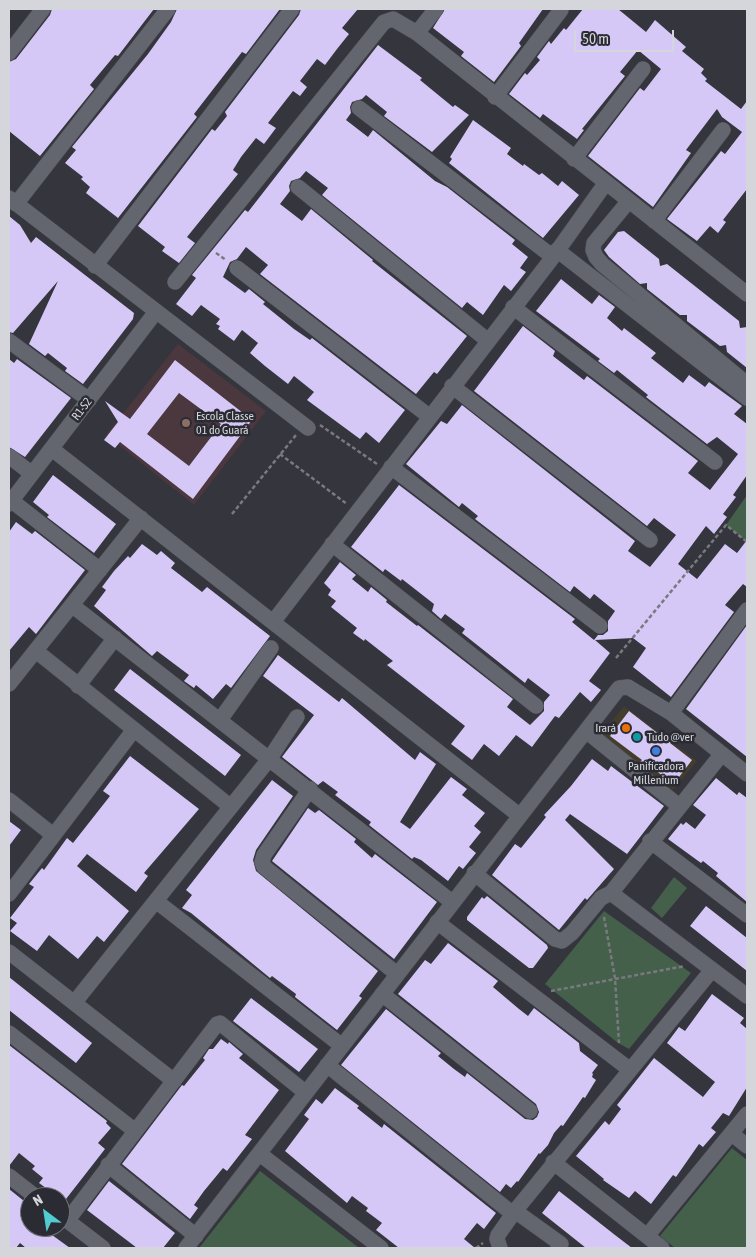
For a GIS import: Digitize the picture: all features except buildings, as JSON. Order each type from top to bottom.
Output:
[{"type":"street","points":[[9,53],[43,9]]},
{"type":"street","points":[[168,9],[12,201],[301,429]]},
{"type":"street","points":[[95,266],[292,9]]},
{"type":"street","points":[[417,33],[436,9]]},
{"type":"street","points":[[495,97],[561,10]]},
{"type":"street","points":[[175,282],[384,22],[397,19],[747,294]]},
{"type":"street","points":[[574,159],[642,69]]},
{"type":"street","points":[[359,108],[747,398]]},
{"type":"street","points":[[654,221],[723,130]]},
{"type":"street","points":[[273,622],[487,340],[555,254],[605,184]]},
{"type":"street","points":[[298,187],[487,340]]},
{"type":"street","points":[[628,202],[594,243],[596,257],[609,271],[747,384]]},
{"type":"street","points":[[237,268],[430,417]]},
{"type":"street","points":[[513,307],[715,462]]},
{"type":"street","name":"R1-S2","points":[[10,503],[155,313]]},
{"type":"street","points":[[9,341],[89,400]]},
{"type":"street","points":[[452,386],[650,540]]},
{"type":"street","points":[[52,449],[520,816]]},
{"type":"street","points":[[9,456],[32,474]]},
{"type":"street","points":[[390,469],[600,626]]},
{"type":"street","points":[[10,503],[100,570]]},
{"type":"street","points":[[9,684],[73,606],[141,518]]},
{"type":"street","points":[[332,544],[536,706]]},
{"type":"street","points":[[73,606],[310,789],[452,902]]},
{"type":"street","points":[[670,713],[747,610]]},
{"type":"street","points":[[78,686],[115,638]]},
{"type":"street","points":[[220,720],[271,648]]},
{"type":"street","points":[[36,651],[231,808]]},
{"type":"street","points":[[108,1165],[191,1242],[618,688],[628,686],[670,713],[721,755],[747,772]]},
{"type":"street","points":[[74,1003],[270,758],[297,717]]},
{"type":"street","points":[[9,894],[133,731]]},
{"type":"street","points":[[586,731],[679,806]]},
{"type":"street","points":[[474,873],[555,938],[562,941],[572,933],[606,896],[721,755]]},
{"type":"street","points":[[310,789],[264,855],[262,862],[264,867],[397,974]]},
{"type":"street","points":[[10,803],[53,835]]},
{"type":"street","points":[[650,840],[747,915]]},
{"type":"street","points":[[606,896],[747,996]]},
{"type":"street","points":[[156,901],[342,1046]]},
{"type":"street","points":[[437,922],[625,1065]]},
{"type":"street","points":[[9,952],[174,1081]]},
{"type":"street","points":[[500,1248],[497,1239],[514,1212],[625,1065],[707,967]]},
{"type":"street","points":[[382,994],[530,1111]]},
{"type":"street","points":[[70,1211],[108,1165],[217,1024],[220,1023],[306,1093]]},
{"type":"street","points":[[9,1033],[134,1130]]},
{"type":"street","points":[[328,1065],[561,1247]]},
{"type":"street","points":[[647,1236],[747,1114]]},
{"type":"street","points":[[732,1134],[747,1146]]},
{"type":"street","points":[[260,1154],[381,1248]]},
{"type":"street","points":[[553,1162],[662,1248]]},
{"type":"street","points":[[9,1176],[23,1187]]},
{"type":"street","points":[[70,1223],[103,1248]]},
{"type":"path","points":[[205,245],[237,268]]},
{"type":"path","points":[[232,514],[301,429],[323,425],[390,469]]},
{"type":"path","points":[[280,454],[357,511]]},
{"type":"path","points":[[616,658],[726,525],[747,542]]},
{"type":"path","points":[[606,896],[625,1065]]},
{"type":"path","points":[[532,995],[615,978],[707,967]]},
{"type":"shaded area","name":"Escola Classe 01 do Guará","points":[[178,344],[266,411],[194,505],[106,435]]},
{"type":"shaded area","points":[[624,706],[697,761],[673,790],[600,735]]},
{"type":"green space","points":[[747,495],[747,542],[726,525]]},
{"type":"green space","points":[[674,877],[687,888],[662,918],[651,908]]},
{"type":"green space","points":[[604,911],[691,973],[629,1049],[618,1043],[545,984]]},
{"type":"green space","points":[[732,1148],[747,1160],[747,1248],[675,1248],[660,1236]]},
{"type":"green space","points":[[260,1171],[359,1248],[199,1248]]},
{"type":"place","name":"Escola Classe 01 do Guará","points":[[186,423]]},
{"type":"place","name":"Irará","points":[[626,728]]},
{"type":"place","name":"Tudo @ver","points":[[637,737]]},
{"type":"place","name":"Panificadora Millenium","points":[[656,751]]}]
